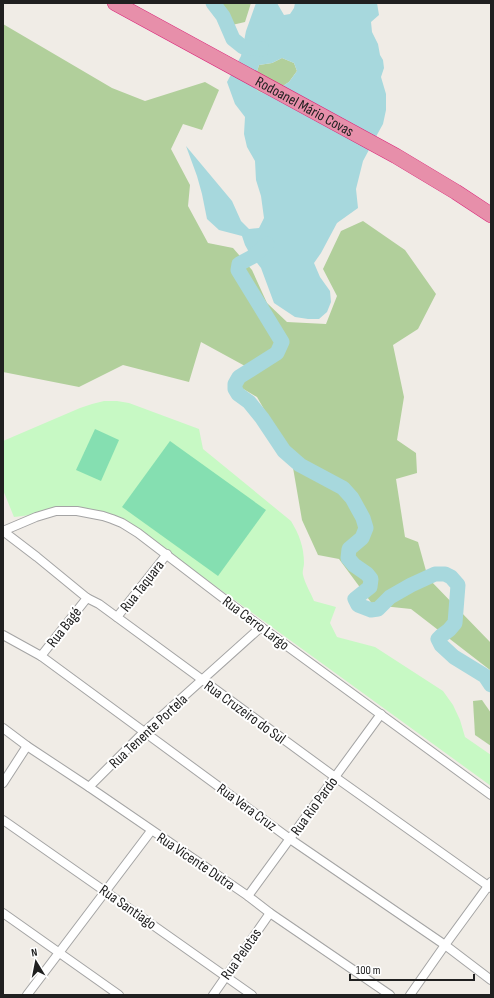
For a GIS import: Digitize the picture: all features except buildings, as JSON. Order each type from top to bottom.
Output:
[{"type":"highway","name":"Rodoanel Mário Covas","points":[[114,3],[396,156],[456,192],[491,216]]},
{"type":"street","name":"Rua Cerro Largo","points":[[3,531],[36,517],[56,511],[77,511],[103,516],[122,523],[138,533],[261,627],[491,795]]},
{"type":"street","name":"Rua Cruzeiro do Sul","points":[[3,531],[38,557],[87,598],[99,604],[335,777],[490,885]]},
{"type":"street","name":"Rua Taquara","points":[[117,617],[166,554]]},
{"type":"street","name":"Rua Bagé","points":[[41,656],[87,598]]},
{"type":"street","name":"Rua Tenente Portela","points":[[89,787],[144,732],[261,627]]},
{"type":"street","name":"Rua Vera Cruz","points":[[3,637],[41,656],[290,839],[445,945],[491,980]]},
{"type":"street","name":"Rua Rio Pardo","points":[[248,896],[381,714]]},
{"type":"street","name":"Rua Vicente Dutra","points":[[3,728],[390,995]]},
{"type":"street","points":[[3,783],[27,746]]},
{"type":"street","name":"Rua Santiago","points":[[3,820],[252,995]]},
{"type":"street","points":[[27,995],[106,892],[151,830]]},
{"type":"street","points":[[410,995],[490,885]]},
{"type":"street","points":[[3,913],[119,995]]},
{"type":"street","name":"Rua Pelotas","points":[[213,995],[270,913]]},
{"type":"green space","points":[[211,3],[251,3],[245,22],[232,25],[221,8]]},
{"type":"green space","points":[[3,24],[112,88],[145,101],[205,82],[219,90],[202,130],[183,124],[171,149],[190,185],[188,206],[208,243],[233,248],[252,270],[267,303],[287,322],[326,324],[337,296],[323,269],[341,231],[363,221],[405,250],[436,294],[418,329],[393,345],[404,397],[397,440],[416,453],[417,473],[396,479],[405,537],[418,542],[428,578],[491,643],[490,670],[411,609],[373,605],[339,559],[318,555],[302,520],[291,456],[257,397],[240,387],[245,366],[201,342],[189,382],[123,365],[79,387],[3,372]]},
{"type":"green space","points":[[282,58],[294,63],[297,71],[289,82],[269,95],[258,91],[255,85],[259,65],[272,63]]},
{"type":"green space","points":[[104,401],[129,403],[199,429],[203,449],[291,521],[303,552],[303,575],[305,582],[314,601],[336,607],[330,623],[337,637],[375,647],[443,691],[453,705],[460,720],[465,737],[491,755],[491,786],[126,521],[112,515],[81,509],[14,517],[3,490],[3,441],[80,408]]},
{"type":"green space","points":[[95,429],[119,440],[101,481],[76,470]]},
{"type":"green space","points":[[170,441],[266,510],[218,576],[122,507]]},
{"type":"green space","points":[[482,700],[491,713],[491,746],[475,735],[473,701]]},
{"type":"water","points":[[256,3],[277,3],[284,15],[290,14],[295,3],[377,3],[379,15],[371,22],[372,32],[383,60],[384,68],[381,77],[386,94],[386,110],[383,124],[363,161],[356,189],[358,208],[337,223],[314,263],[320,277],[330,291],[331,302],[327,312],[319,319],[295,317],[274,303],[261,268],[250,254],[242,236],[219,230],[207,219],[197,176],[186,146],[232,201],[241,221],[249,229],[259,228],[264,218],[261,196],[256,180],[255,161],[247,147],[244,134],[245,117],[235,104],[227,82],[241,56],[246,31]],"holes":[[[282,58],[294,63],[297,71],[289,82],[269,95],[258,91],[255,85],[259,65],[272,63]]]},
{"type":"waterway","points":[[213,3],[223,16],[233,39],[243,47],[262,49]]},
{"type":"waterway","points":[[267,244],[252,257],[239,264],[238,270],[282,342],[277,353],[239,377],[235,384],[235,389],[238,394],[249,402],[262,418],[284,451],[300,465],[343,488],[352,498],[363,518],[366,528],[362,538],[349,549],[348,558],[371,579],[370,587],[355,599],[358,605],[371,610],[378,609],[390,597],[435,574],[445,574],[451,577],[458,585],[455,623],[438,639],[441,645],[454,657],[485,676],[491,685]]}]
